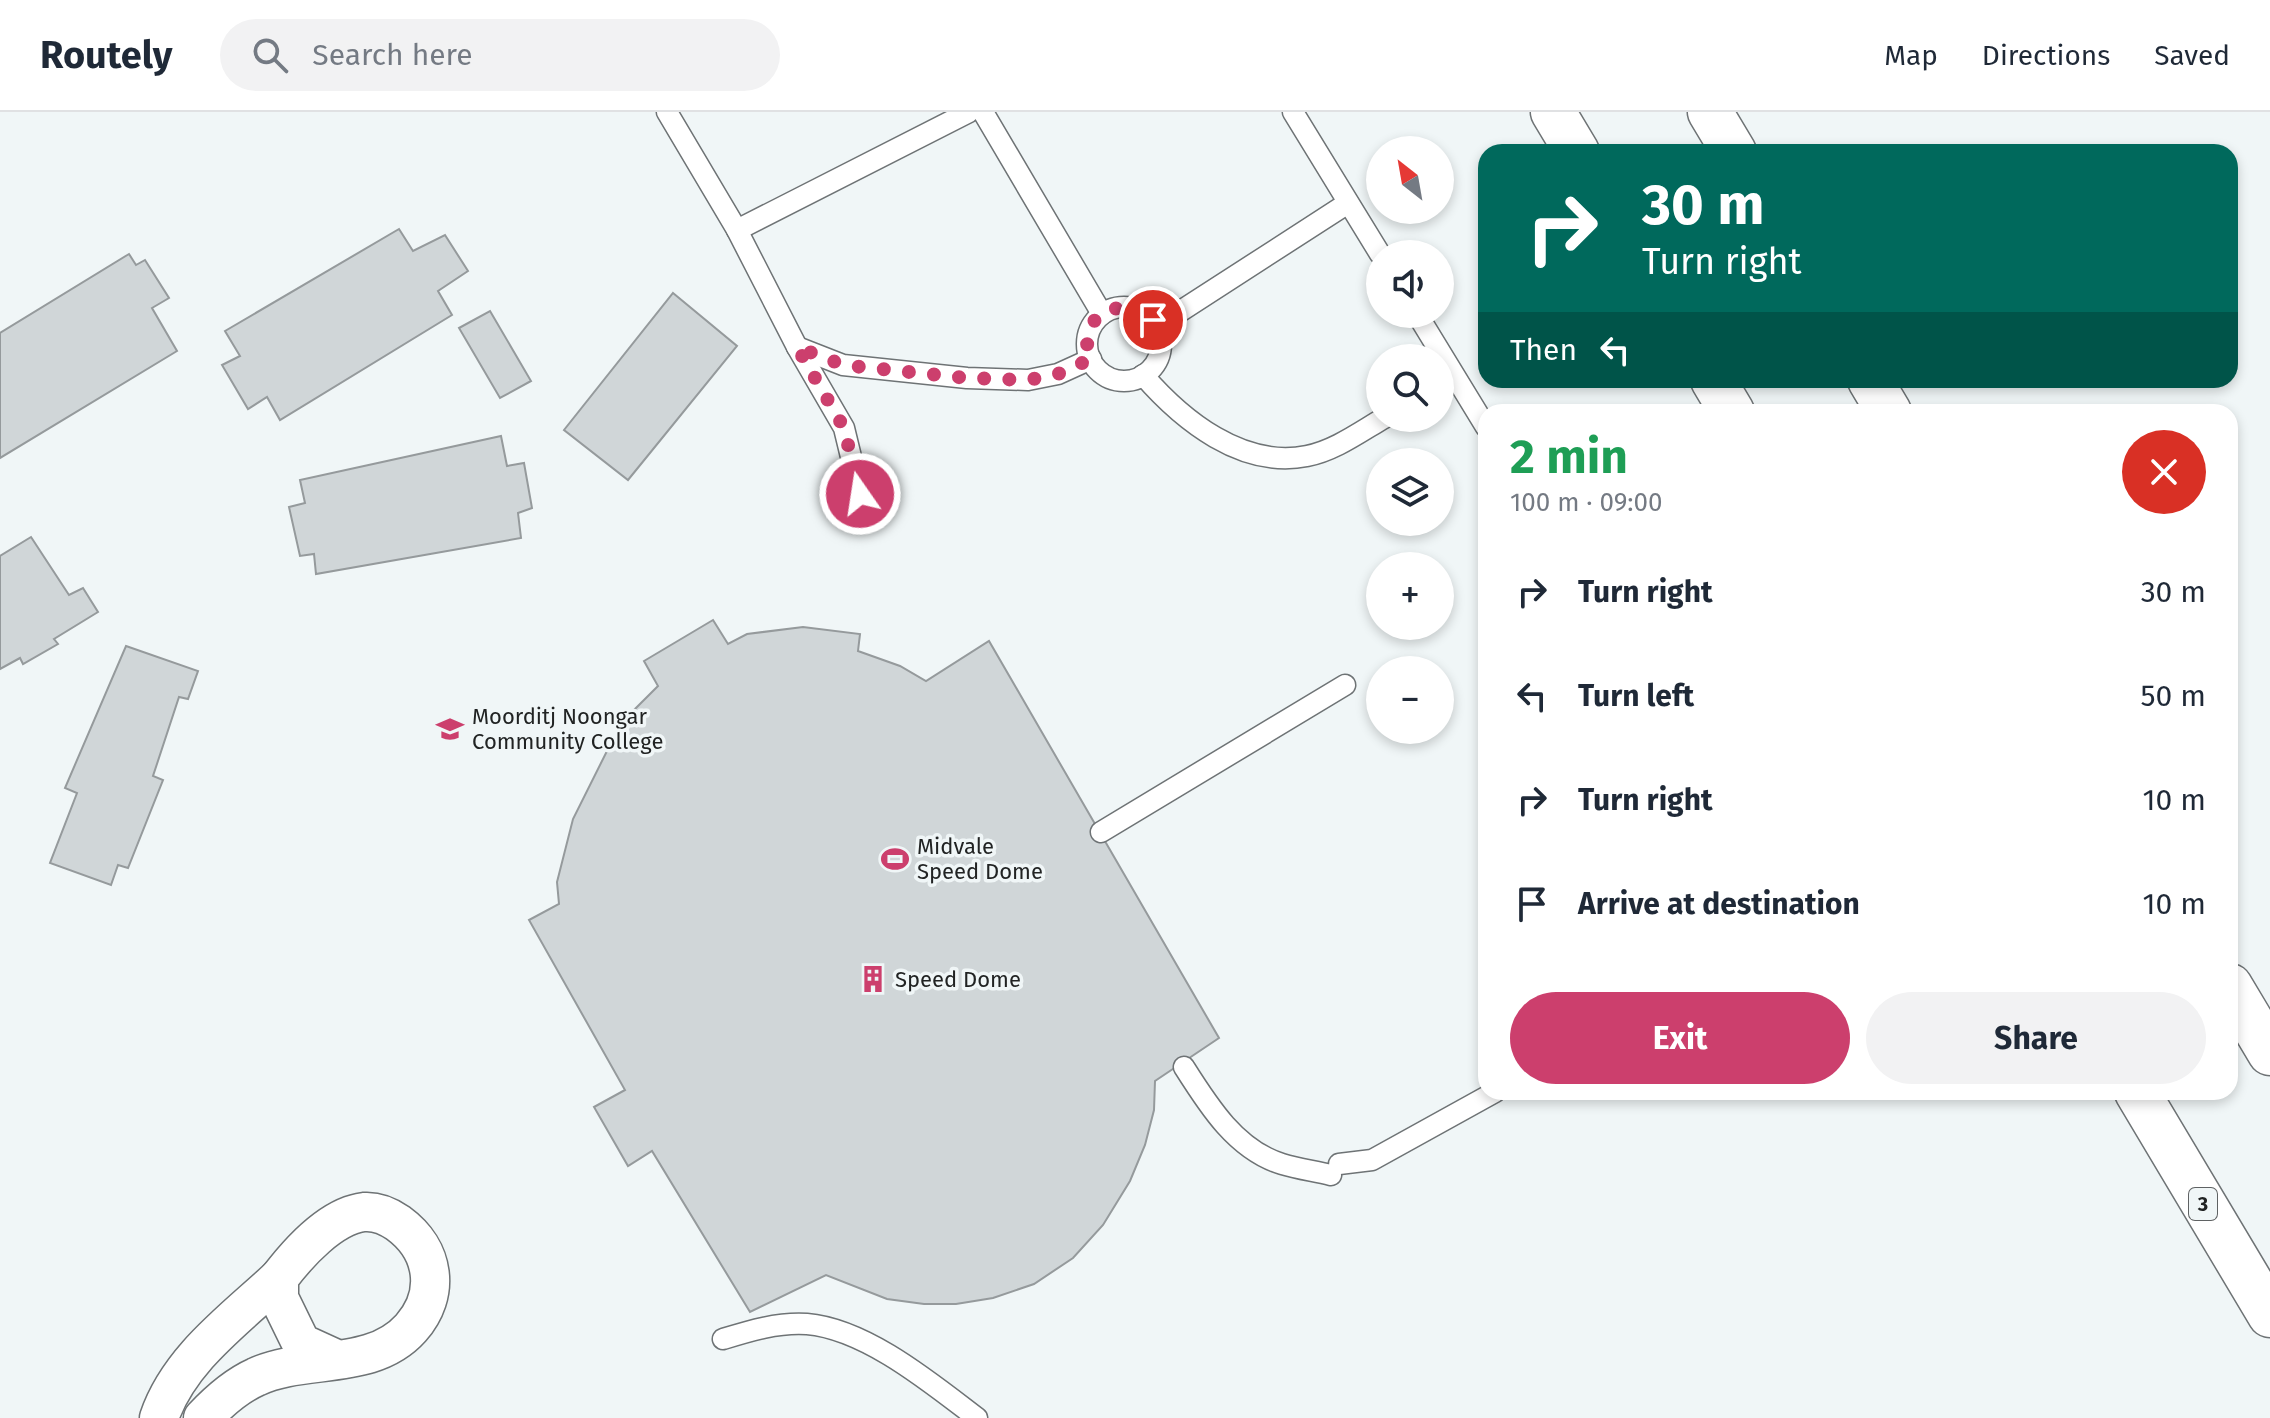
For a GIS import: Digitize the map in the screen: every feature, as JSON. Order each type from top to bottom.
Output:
[{"type":"highway","points":[[1553,112],[1572,144]]},
{"type":"highway","points":[[1710,112],[1729,144]]},
{"type":"highway","points":[[2238,999],[2270,1053]]},
{"type":"highway","name":"3","points":[[2142,1100],[2270,1315]]},
{"type":"street","points":[[159,1418],[166,1399],[186,1366],[319,1237],[349,1216],[363,1212],[386,1215],[420,1243],[431,1273],[430,1294],[427,1306],[410,1329],[380,1349],[348,1359],[257,1376],[220,1401],[203,1418]]},
{"type":"street","points":[[279,1278],[277,1291],[285,1316],[301,1343],[336,1359]]},
{"type":"lane","points":[[667,112],[737,230],[797,347],[844,428],[860,494]]},
{"type":"lane","points":[[737,230],[969,112]]},
{"type":"lane","points":[[983,112],[1102,314]]},
{"type":"lane","points":[[1293,112],[1371,240]]},
{"type":"lane","points":[[1156,327],[1348,203]]},
{"type":"lane","points":[[1117,307],[1132,307],[1146,314],[1156,327],[1160,338],[1159,356],[1143,375],[1129,380],[1113,379],[1100,372],[1091,359],[1087,345],[1089,331],[1102,314],[1117,307]]},
{"type":"lane","points":[[797,347],[843,365],[967,378],[1028,380],[1058,374],[1091,359]]},
{"type":"lane","points":[[1143,375],[1187,419],[1232,446],[1268,457],[1307,456],[1339,444],[1366,428]]},
{"type":"lane","points":[[1454,389],[1478,418]]},
{"type":"lane","points":[[1101,832],[1345,685]]},
{"type":"lane","points":[[1184,1067],[1206,1103],[1237,1138],[1279,1163],[1335,1169],[1372,1160],[1481,1100]]},
{"type":"lane","points":[[723,1339],[756,1328],[808,1324],[868,1342],[918,1373],[977,1418]]},
{"type":"building","points":[[399,229],[413,251],[445,235],[468,271],[438,291],[452,315],[280,420],[267,397],[248,409],[222,365],[240,356],[225,331]]},
{"type":"building","points":[[129,254],[136,265],[145,260],[169,298],[152,308],[177,351],[0,458],[0,333]]},
{"type":"building","points":[[673,293],[737,346],[628,480],[564,430]]},
{"type":"building","points":[[490,311],[531,381],[500,398],[459,328]]},
{"type":"building","points":[[501,436],[507,466],[524,463],[532,508],[518,513],[521,538],[316,574],[314,554],[300,556],[289,507],[305,503],[300,480]]},
{"type":"building","points":[[31,537],[69,595],[83,588],[98,612],[54,639],[58,644],[23,664],[20,658],[0,669],[0,556]]},
{"type":"building","name":"Speed Dome","points":[[713,620],[728,644],[747,634],[803,627],[860,634],[858,651],[900,666],[926,681],[989,641],[1219,1038],[1155,1081],[1154,1110],[1145,1145],[1130,1181],[1103,1225],[1073,1258],[1034,1284],[993,1298],[956,1304],[924,1304],[887,1299],[826,1275],[750,1312],[652,1151],[628,1166],[594,1107],[625,1090],[529,920],[559,904],[557,882],[573,819],[612,741],[633,711],[658,686],[644,661]]},
{"type":"building","points":[[126,646],[198,671],[188,699],[179,697],[153,776],[163,780],[128,868],[118,865],[111,885],[50,863],[77,793],[65,788]]},
{"type":"place","name":"Moorditj Noongar Community College","points":[[450,729]]},
{"type":"place","name":"Midvale Speed Dome","points":[[895,859]]},
{"type":"place","name":"Speed Dome","points":[[873,979]]},
{"type":"route","points":[[860,494],[844,428],[797,347],[843,365],[906,374],[1028,380],[1058,374],[1091,359],[1087,345],[1089,331],[1096,319],[1109,310],[1132,307],[1153,320]]}]
